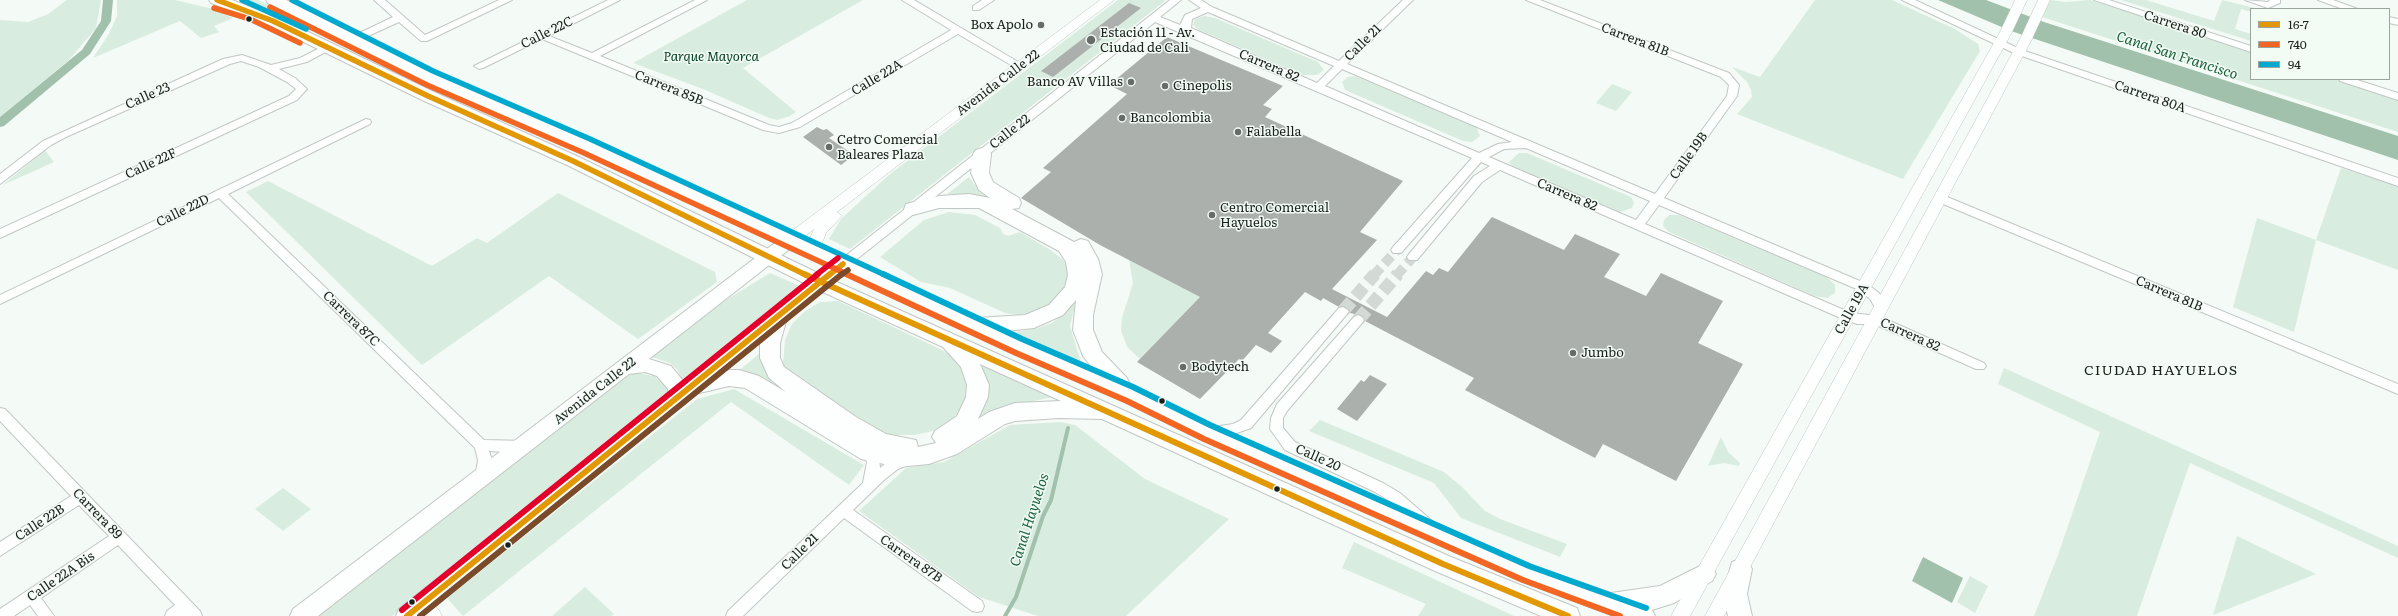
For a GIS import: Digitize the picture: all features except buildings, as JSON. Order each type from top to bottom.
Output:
[{"type":"main road","points":[[217,0],[260,15],[428,96],[602,174],[821,282],[946,339],[1443,564],[1568,616]]},
{"type":"main road","points":[[274,0],[430,78],[587,146],[970,323],[1130,394],[1208,432],[1526,572],[1643,616]]},
{"type":"main road","points":[[982,154],[980,173],[985,186],[1053,226],[1082,247],[1088,259],[1092,274],[1083,315],[1083,330],[1093,356],[1102,368],[1130,394]]},
{"type":"main road","points":[[913,209],[939,202],[969,200],[983,202],[1066,246],[1076,262],[1078,275],[1074,290],[1066,301],[1048,316],[1027,323],[1010,325],[970,323]]},
{"type":"main road","name":"Avenida Calle 22","points":[[301,616],[627,367],[790,240]]},
{"type":"main road","points":[[420,612],[685,392],[843,264]]},
{"type":"main road","points":[[777,318],[770,343],[770,358],[776,372],[792,386],[848,423],[882,442],[902,446],[920,445],[946,436],[965,422],[973,409],[978,391],[975,373],[960,352],[946,339]]},
{"type":"main road","points":[[627,367],[645,366],[664,371],[677,387],[685,392],[729,378],[739,378],[752,382],[869,453],[898,458],[913,457],[949,448],[997,418],[1015,412],[1059,409],[1116,415]]},
{"type":"main road","points":[[1740,569],[1735,594],[1740,616]]},
{"type":"main road","points":[[1609,603],[1648,600],[1666,595],[1704,574]]},
{"type":"street","points":[[379,0],[424,39],[507,0]]},
{"type":"street","name":"Calle 22C","points":[[479,66],[615,0]]},
{"type":"street","points":[[593,56],[702,0]]},
{"type":"street","points":[[907,0],[1020,66]]},
{"type":"street","points":[[976,8],[989,0]]},
{"type":"street","name":"Avenida Calle 22","points":[[790,240],[1020,66],[1099,4],[1108,0]]},
{"type":"street","name":"Calle 22","points":[[843,264],[1176,0]]},
{"type":"street","name":"Carrera 82","points":[[1194,0],[1209,9],[1864,287],[1875,296],[1878,314]]},
{"type":"street","name":"Calle 21","points":[[1318,87],[1408,0]]},
{"type":"street","name":"Carrera 81B","points":[[1531,0],[1725,75],[1734,85]]},
{"type":"street","name":"Carrera 80A","points":[[1907,0],[2002,38],[2019,52],[2398,182]]},
{"type":"street","name":"Calle 19A","points":[[1714,616],[2026,39],[2044,0]]},
{"type":"street","name":"Carrera 80","points":[[2099,0],[2250,49]]},
{"type":"street","points":[[2250,0],[2268,5],[2276,0]]},
{"type":"street","points":[[2323,0],[2350,8]]},
{"type":"street","name":"Calle 19A","points":[[1680,616],[2002,38],[2019,4]]},
{"type":"street","points":[[1186,30],[1185,24],[1188,17],[1196,12],[1209,9]]},
{"type":"street","points":[[354,39],[400,18]]},
{"type":"street","name":"Carrera 82","points":[[1154,18],[1186,30],[1848,316],[1857,319],[1878,314],[1980,366]]},
{"type":"street","name":"Calle 22A","points":[[796,126],[957,30]]},
{"type":"street","name":"Carrera 85B","points":[[542,36],[767,128],[785,130],[796,126]]},
{"type":"street","points":[[271,68],[303,60],[326,48]]},
{"type":"street","name":"Calle 23","points":[[0,180],[47,143],[62,135],[234,59],[246,59],[271,68]]},
{"type":"street","points":[[271,68],[291,80],[303,60]]},
{"type":"street","name":"Calle 22F","points":[[0,234],[286,102],[301,92],[300,87],[291,80]]},
{"type":"street","points":[[2347,80],[2398,97]]},
{"type":"street","name":"Calle 19B","points":[[1638,226],[1732,96],[1734,85]]},
{"type":"street","points":[[2384,92],[2398,93]]},
{"type":"street","name":"Calle 22D","points":[[0,300],[366,122]]},
{"type":"street","points":[[1398,250],[1479,157],[1502,146],[1529,145]]},
{"type":"street","name":"Avenida Calle 22","points":[[816,252],[817,237],[826,223],[863,194],[888,166]]},
{"type":"street","points":[[1413,257],[1478,179],[1488,171],[1500,166]]},
{"type":"street","name":"Carrera 87C","points":[[221,193],[481,445]]},
{"type":"street","name":"Carrera 81B","points":[[1940,198],[2398,389]]},
{"type":"street","points":[[1208,432],[1234,429],[1246,424],[1343,311]]},
{"type":"street","name":"Calle 20","points":[[1358,320],[1282,408],[1277,418],[1276,429],[1290,446],[1363,479],[1395,497],[1438,534]]},
{"type":"street","name":"Carrera 89","points":[[0,413],[190,611]]},
{"type":"street","points":[[482,478],[485,460],[481,445],[504,447],[525,445]]},
{"type":"street","name":"Calle 21","points":[[867,488],[874,461],[869,453]]},
{"type":"street","name":"Calle 21","points":[[733,616],[893,465],[913,457]]},
{"type":"street","name":"Calle 22B","points":[[0,550],[80,497]]},
{"type":"street","name":"Carrera 87B","points":[[844,511],[977,606]]},
{"type":"street","name":"Calle 22A Bis","points":[[2,616],[119,537]]},
{"type":"street","points":[[31,596],[47,616]]},
{"type":"street","points":[[172,616],[190,611]]},
{"type":"green space","points":[[67,0],[101,0],[96,28],[69,60],[0,117],[0,20],[28,22],[48,14]]},
{"type":"green space","points":[[117,0],[175,0],[213,9],[233,18],[214,26],[219,32],[201,38],[180,21],[93,58],[109,34],[117,16]]},
{"type":"green space","points":[[243,0],[258,0],[299,20],[293,23]]},
{"type":"green space","name":"Parque Mayorca","points":[[747,0],[863,0],[743,68],[796,112],[790,116],[777,120],[769,118],[703,89],[633,63]]},
{"type":"green space","points":[[1118,0],[1166,0],[850,249],[829,239],[841,219],[890,174]]},
{"type":"green space","points":[[1815,0],[1892,0],[1955,29],[1978,44],[1980,51],[1903,179],[1737,114],[1752,97],[1751,90],[1747,82],[1732,67],[1760,77]]},
{"type":"green space","points":[[2050,0],[2066,2],[2090,0],[2250,51],[2250,80],[2339,80],[2398,100],[2398,132],[2042,17]]},
{"type":"green space","points":[[2121,0],[2146,0],[2214,21],[2222,0],[2255,8],[2250,8],[2250,12],[2241,9],[2235,29],[2250,34],[2250,41]]},
{"type":"green space","points":[[1204,16],[1215,18],[1318,62],[1324,70],[1317,75],[1303,75],[1199,30],[1193,25],[1195,19]]},
{"type":"green space","points":[[1355,76],[1476,126],[1480,136],[1472,142],[1463,141],[1345,90],[1342,82],[1348,77]]},
{"type":"green space","points":[[1612,84],[1632,92],[1616,111],[1596,103]]},
{"type":"green space","points":[[45,150],[54,162],[3,185]]},
{"type":"green space","points":[[1519,153],[1527,153],[1631,197],[1634,203],[1632,208],[1620,212],[1514,168],[1509,162]]},
{"type":"green space","points":[[2341,168],[2398,186],[2398,270],[2316,240]]},
{"type":"green space","points":[[969,177],[980,192],[990,199],[976,195],[947,194]]},
{"type":"green space","points":[[268,181],[432,266],[477,238],[487,243],[558,193],[715,272],[717,282],[638,339],[549,276],[422,365],[246,192]]},
{"type":"green space","points":[[949,212],[975,215],[1000,228],[1003,234],[1008,236],[1020,232],[1052,251],[1063,260],[1069,269],[1070,281],[1061,301],[1032,313],[1018,315],[1005,313],[950,288],[921,282],[880,257],[924,220]]},
{"type":"green space","points":[[1669,215],[1679,215],[1827,277],[1835,285],[1835,293],[1827,298],[1815,296],[1669,232],[1663,226],[1664,220]]},
{"type":"green space","points":[[2257,218],[2316,240],[2294,332],[2233,307]]},
{"type":"green space","points":[[1129,260],[1200,297],[1140,359],[1127,347],[1121,330],[1122,318],[1133,283]]},
{"type":"green space","points":[[770,273],[802,287],[684,383],[677,369],[670,363],[649,356],[721,303]]},
{"type":"green space","points":[[838,301],[942,350],[959,361],[971,385],[963,408],[950,421],[933,431],[914,435],[895,435],[874,431],[793,377],[783,364],[785,340],[792,324],[805,311],[820,302]]},
{"type":"green space","points":[[1076,301],[1070,326],[1081,363],[1010,333],[1038,328],[1052,323],[1064,314]]},
{"type":"green space","points":[[760,353],[767,376],[776,386],[736,373]]},
{"type":"green space","points":[[982,365],[1053,397],[996,409],[975,421],[981,412],[988,390]]},
{"type":"green space","points":[[2004,368],[2398,546],[2398,558],[2190,463],[2137,616],[2034,616],[2058,555],[2100,432],[1998,384]]},
{"type":"green space","points":[[631,372],[654,376],[665,384],[672,393],[392,616],[316,616]]},
{"type":"green space","points":[[734,389],[864,465],[849,485],[731,402],[463,616],[447,598],[697,399]]},
{"type":"green space","points":[[1320,420],[1444,472],[1461,486],[1485,511],[1500,519],[1567,544],[1560,557],[1461,518],[1434,483],[1309,431]]},
{"type":"green space","points":[[1061,422],[1075,425],[1145,479],[1229,519],[1126,616],[1038,616],[979,597],[859,511],[906,468],[944,462],[1010,425]]},
{"type":"green space","points":[[1721,437],[1728,452],[1740,463],[1739,466],[1724,463],[1708,466]]},
{"type":"green space","points":[[283,488],[311,509],[283,531],[255,509]]},
{"type":"green space","points":[[2237,536],[2316,574],[2213,615]]},
{"type":"green space","points":[[1354,542],[1514,616],[1418,616],[1426,604],[1342,568]]},
{"type":"green space","points":[[1970,576],[1988,586],[1975,613],[1957,602]]},
{"type":"green space","points":[[585,587],[614,614],[611,616],[552,616]]},
{"type":"shaded area","points":[[1938,0],[1986,0],[2044,22],[2398,136],[2398,160],[2011,31]]},
{"type":"shaded area","points":[[1923,557],[1963,578],[1952,603],[1912,581]]},
{"type":"waterway","points":[[0,123],[86,52],[106,21],[108,0]]},
{"type":"waterway","name":"Canal Hayuelos","points":[[1005,616],[1016,597],[1043,516],[1051,500],[1068,428]]},
{"type":"tunnel","points":[[1374,275],[1397,250]]},
{"type":"tunnel","points":[[1397,275],[1413,257]]},
{"type":"tunnel","points":[[1343,311],[1375,274]]},
{"type":"tunnel","points":[[1358,320],[1398,274]]},
{"type":"transit line","name":"16-7","points":[[217,0],[273,21],[428,96],[573,161],[821,283],[1443,564],[1568,616]]},
{"type":"transit line","name":"94","points":[[242,0],[306,29]]},
{"type":"transit line","name":"94","points":[[292,0],[433,71],[590,139],[1022,339],[1133,387],[1210,425],[1529,566],[1646,608]]},
{"type":"transit line","name":"740","points":[[270,7],[427,85],[584,153],[1016,353],[1127,401],[1204,439],[1523,580],[1620,616]]},
{"type":"transit line","name":"740","points":[[214,8],[250,19],[300,43]]},
{"type":"transit line","points":[[402,610],[838,258]]},
{"type":"transit line","name":"16-7","points":[[407,616],[843,264]]},
{"type":"transit line","points":[[420,616],[848,270]]},
{"type":"place","name":"Box Apolo","points":[[1041,25]]},
{"type":"place","name":"Estación 11 - Av. Ciudad de Cali","points":[[1091,40]]},
{"type":"place","name":"Banco AV Villas","points":[[1131,82]]},
{"type":"place","name":"Cinepolis","points":[[1165,86]]},
{"type":"place","name":"Bancolombia","points":[[1122,118]]},
{"type":"place","name":"Falabella","points":[[1238,132]]},
{"type":"place","name":"Cetro Comercial Baleares Plaza","points":[[829,147]]},
{"type":"place","name":"Centro Comercial Hayuelos","points":[[1212,215]]},
{"type":"place","name":"Jumbo","points":[[1573,353]]},
{"type":"place","name":"Bodytech","points":[[1183,367]]},
{"type":"district","name":"CIUDAD HAYUELOS","points":[[2161,371]]},
{"type":"water label","name":"Canal San Francisco","points":[[2177,56]]}]
